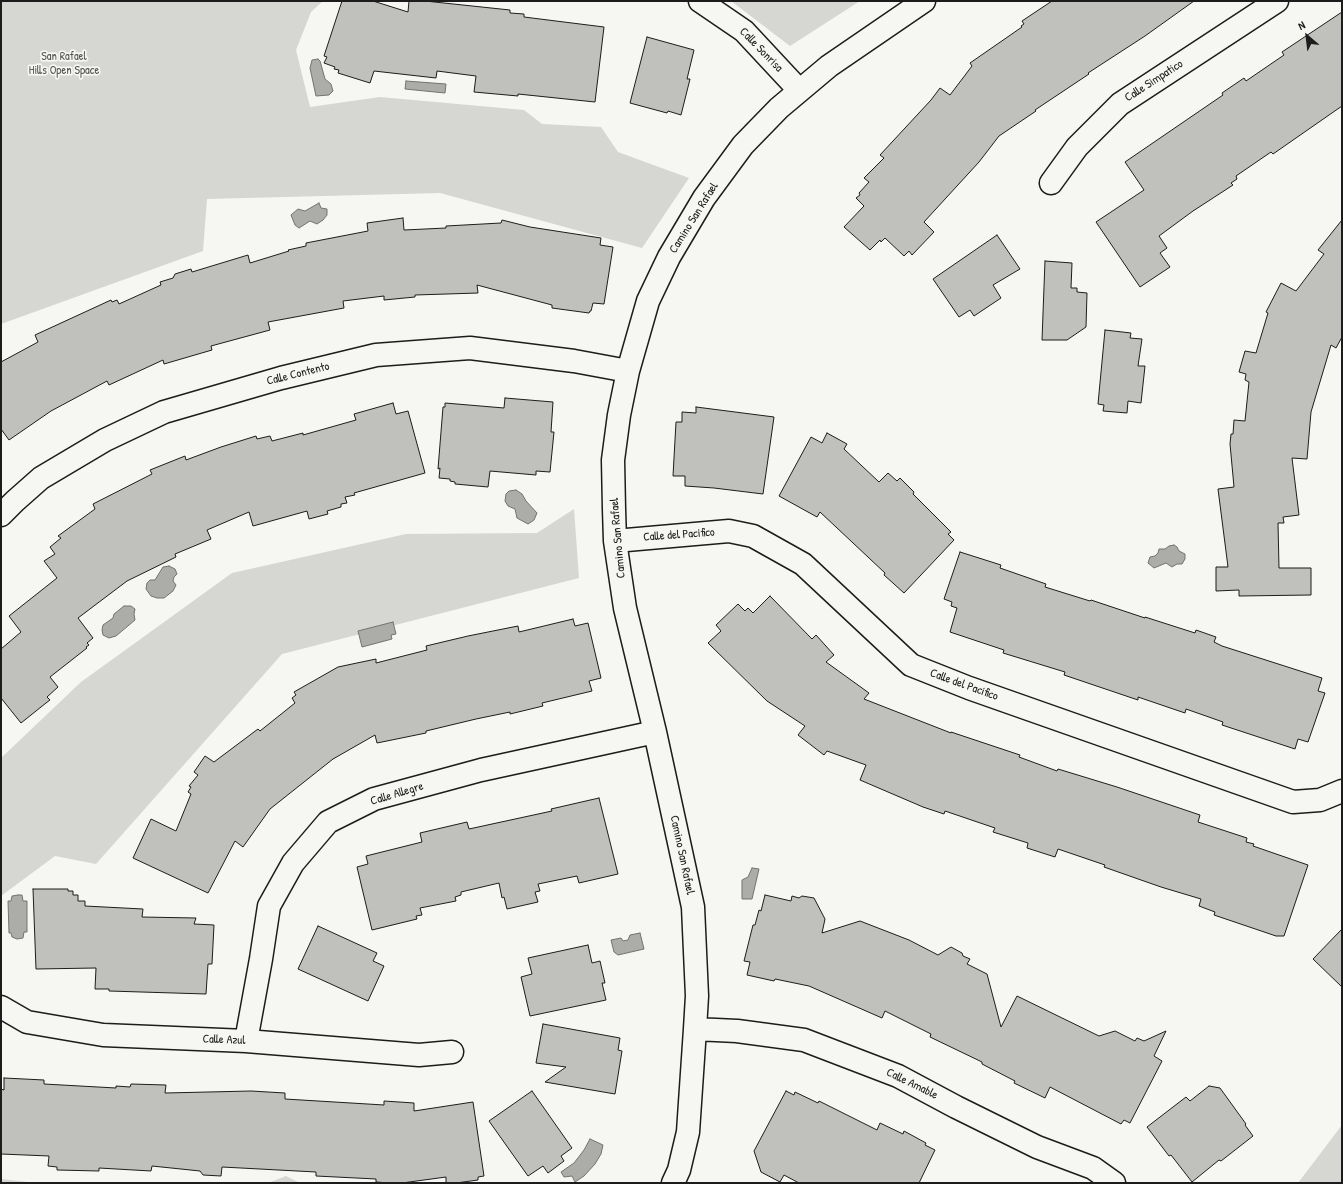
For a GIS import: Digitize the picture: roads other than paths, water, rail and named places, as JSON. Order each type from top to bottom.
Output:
[{"type":"street","name":"Calle Sonrisa","points":[[700,1],[744,31],[799,90]]},
{"type":"street","name":"Camino San Rafael","points":[[673,1183],[679,1170],[688,1132],[696,1029],[697,996],[693,907],[655,732],[625,608],[616,540],[613,460],[619,415],[628,371],[648,301],[669,257],[704,198],[743,145],[778,108],[829,66],[924,1]]},
{"type":"street","name":"Calle Simpatico","points":[[1051,184],[1077,147],[1120,104],[1277,1]]},
{"type":"street","name":"Calle Contento","points":[[1,515],[42,478],[105,440],[164,412],[282,378],[376,355],[470,348],[580,362],[628,371]]},
{"type":"street","name":"Calle del Pacifico","points":[[616,540],[728,531],[753,536],[803,564],[911,665],[977,690],[1293,802],[1320,800],[1342,791]]},
{"type":"street","name":"Calle Allegre","points":[[246,1041],[269,906],[293,863],[328,822],[374,799],[481,770],[655,732]]},
{"type":"street","name":"Calle Azul","points":[[1,1007],[27,1022],[102,1035],[246,1041],[419,1055],[452,1052]]},
{"type":"street","name":"Calle Amable","points":[[696,1029],[737,1031],[804,1040],[898,1076],[956,1107],[1038,1147],[1093,1168],[1114,1183]]},
{"type":"park label","name":"San Rafael Hills Open Space","points":[[64,64]]}]
